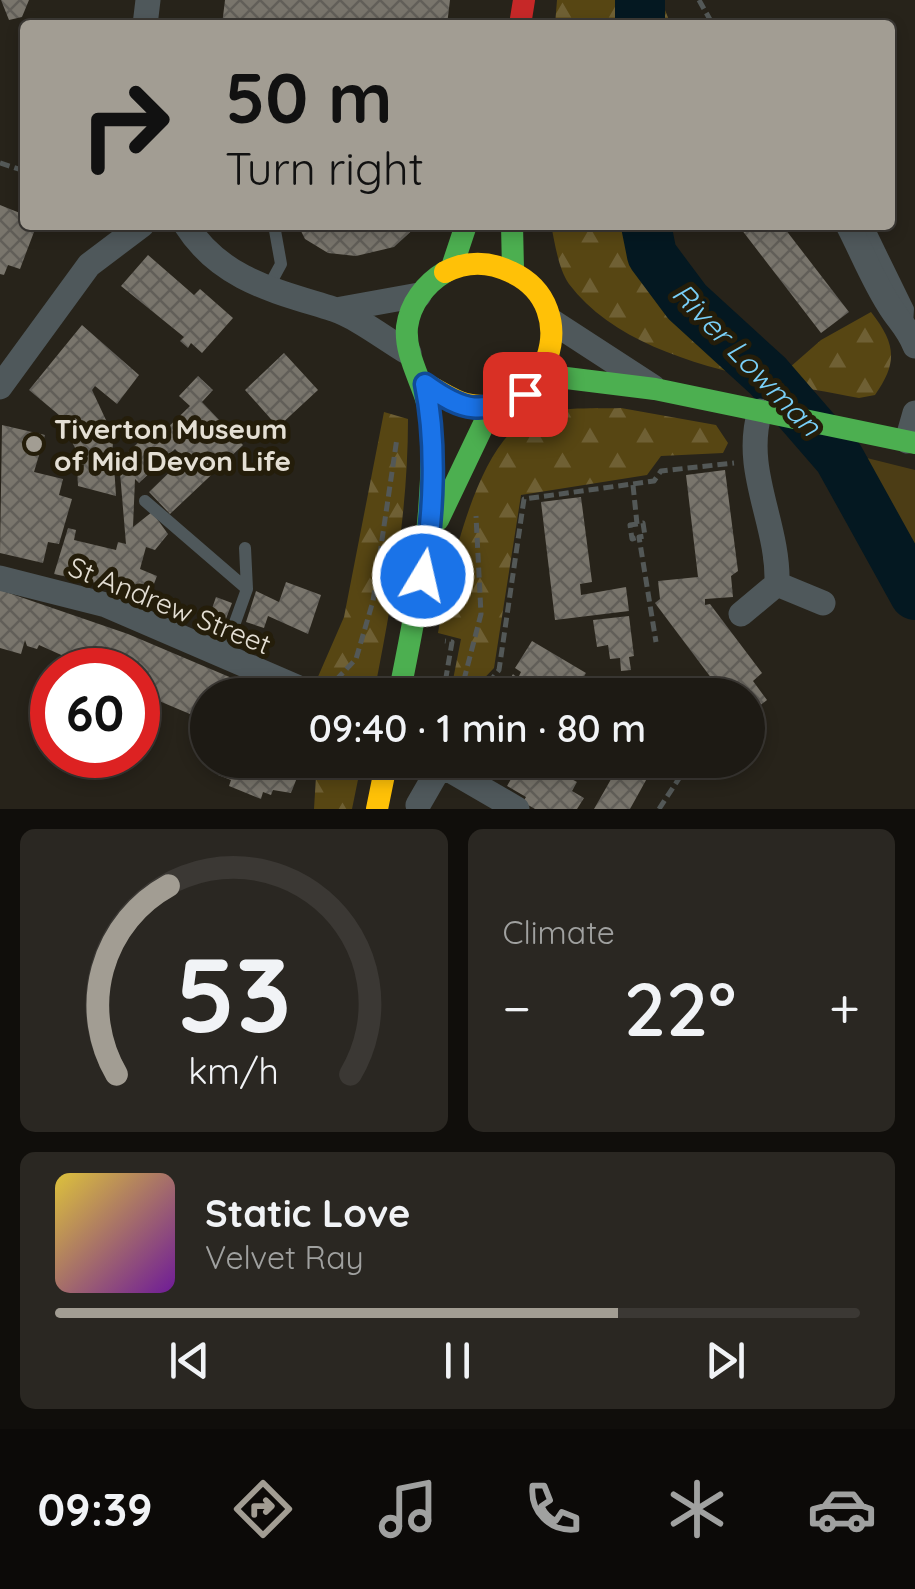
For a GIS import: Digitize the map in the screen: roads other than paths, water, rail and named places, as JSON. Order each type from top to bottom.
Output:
[{"type":"main road","points":[[452,267],[464,230]]},
{"type":"main road","points":[[512,230],[514,269]]},
{"type":"main road","points":[[402,678],[430,537],[430,406],[425,384],[409,353],[407,328],[418,295],[452,267],[477,262],[514,269],[534,285],[553,322],[553,348],[542,375],[525,394],[490,410],[450,403],[425,384]]},
{"type":"main road","points":[[542,375],[655,389],[911,442]]},
{"type":"main road","points":[[430,537],[490,410]]},
{"type":"main road","points":[[377,809],[383,778]]},
{"type":"street","points":[[0,386],[23,349],[89,265],[135,230]]},
{"type":"street","points":[[190,230],[214,258],[266,290],[336,310],[409,353]]},
{"type":"street","points":[[851,230],[892,310],[911,335]]},
{"type":"street","points":[[336,310],[418,295]]},
{"type":"street","points":[[553,322],[655,389]]},
{"type":"street","points":[[911,442],[915,413]]},
{"type":"street","points":[[742,614],[777,584],[778,556],[752,461],[772,414]]},
{"type":"street","name":"St Andrew Street","points":[[0,578],[106,605],[223,656],[293,678]]},
{"type":"street","points":[[777,584],[822,603]]},
{"type":"street","points":[[418,805],[433,778]]},
{"type":"street","points":[[466,778],[517,809]]},
{"type":"lane","points":[[266,290],[281,264],[275,230]]},
{"type":"lane","points":[[869,230],[908,309],[911,335]]},
{"type":"lane","points":[[145,501],[246,589]]},
{"type":"lane","points":[[223,656],[246,589],[246,548]]},
{"type":"waterway","name":"River Lowman","points":[[640,0],[640,20]]},
{"type":"waterway","name":"River Lowman","points":[[647,230],[652,255],[687,302],[768,376],[839,458],[915,595]]},
{"type":"place","name":"Tiverton Museum of Mid Devon Life","points":[[34,444]]}]
